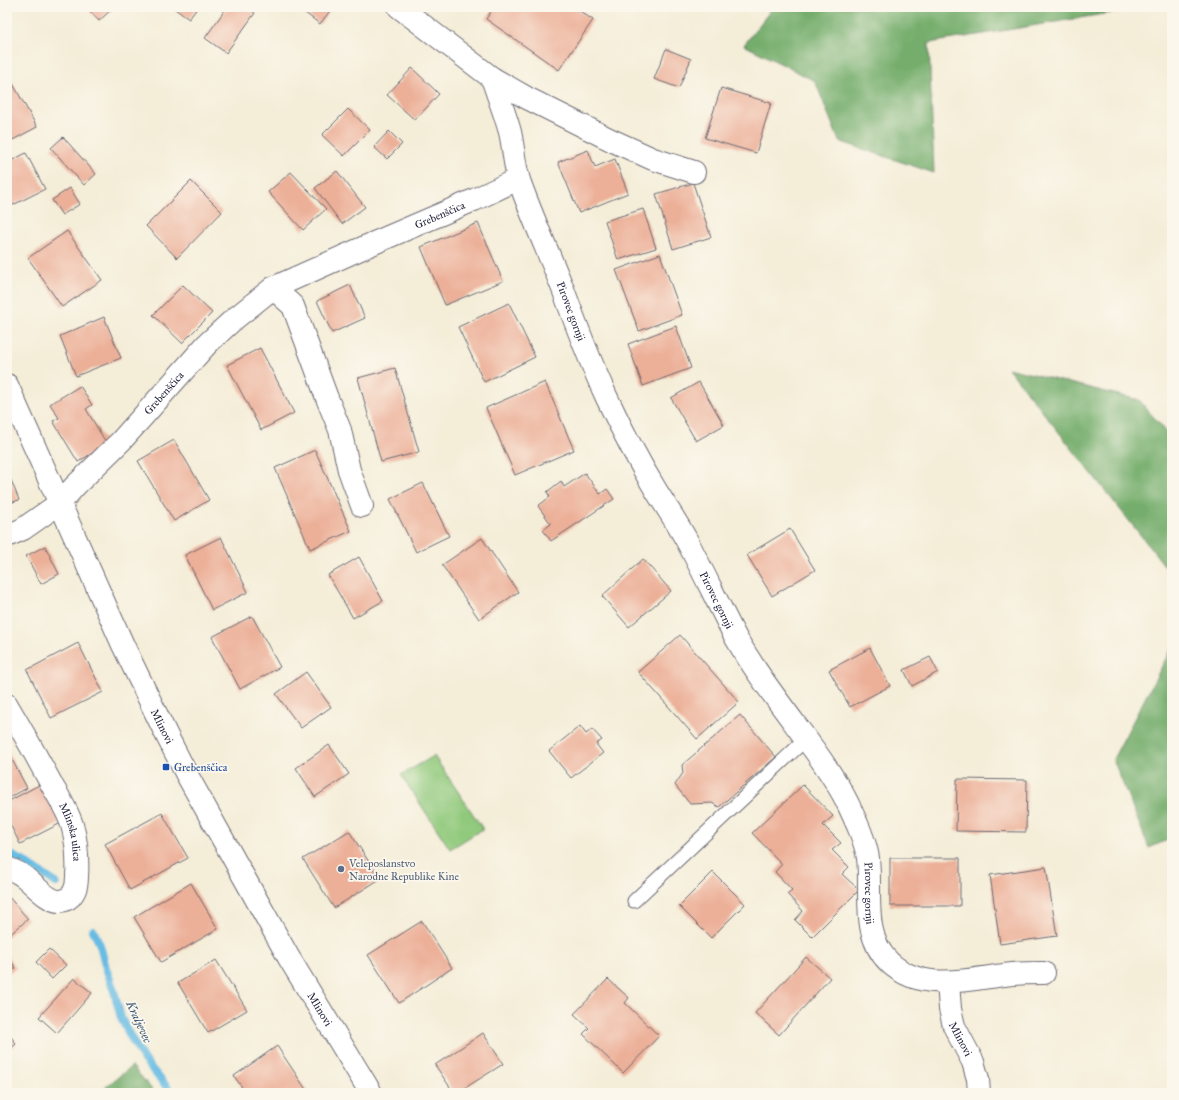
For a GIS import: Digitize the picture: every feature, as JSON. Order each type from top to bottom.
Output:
[{"type":"street","points":[[399,7],[492,78],[527,98],[611,140],[654,159],[694,172]]},
{"type":"street","name":"Pirovec gornji","points":[[492,78],[510,131],[518,179],[606,397],[658,494],[686,539],[737,640],[757,672],[831,774],[847,801],[859,827],[867,856],[872,937],[880,952],[890,963],[901,971],[914,977],[930,981],[948,982],[1003,975],[1044,973]]},
{"type":"street","name":"Grebenščica","points":[[60,503],[121,441],[207,344],[233,320],[273,288],[474,200],[518,179]]},
{"type":"street","points":[[273,288],[293,306],[340,430],[349,470],[362,506]]},
{"type":"street","name":"Mlinovi","points":[[7,385],[142,686],[187,775],[289,958],[371,1093]]},
{"type":"street","points":[[7,536],[23,529],[60,503]]},
{"type":"street","name":"Mlinska ulica","points":[[7,705],[72,825],[78,861],[77,885],[74,893],[68,899],[60,901],[54,900],[47,897],[22,875],[7,868]]},
{"type":"street","name":"Mlinovi","points":[[948,982],[950,1009],[954,1026],[973,1062],[978,1079],[979,1093]]},
{"type":"lane","points":[[634,901],[806,739]]},
{"type":"green space","points":[[773,7],[1146,7],[929,43],[934,173],[839,141],[815,81],[744,45]]},
{"type":"green space","points":[[1008,368],[1139,400],[1172,438],[1172,575]]},
{"type":"green space","points":[[1172,647],[1172,838],[1149,848],[1113,759]]},
{"type":"green space","points":[[434,756],[483,829],[450,849],[401,775]]},
{"type":"green space","points":[[132,1066],[155,1093],[98,1093]]},
{"type":"building","points":[[86,7],[114,7],[99,21]]},
{"type":"building","points":[[172,7],[198,7],[189,19]]},
{"type":"building","points":[[227,7],[247,7],[255,13],[226,53],[205,38]]},
{"type":"building","points":[[297,7],[333,7],[320,24]]},
{"type":"building","points":[[494,7],[574,7],[593,20],[559,70],[486,19]]},
{"type":"building","points":[[666,49],[691,59],[679,88],[654,79]]},
{"type":"building","points":[[412,68],[439,94],[415,120],[387,95]]},
{"type":"building","points":[[7,73],[37,127],[7,143]]},
{"type":"building","points":[[721,88],[771,103],[756,153],[705,138]]},
{"type":"building","points":[[348,109],[370,130],[344,156],[322,135]]},
{"type":"building","points":[[389,131],[402,144],[387,159],[374,147]]},
{"type":"building","points":[[63,137],[96,174],[84,185],[51,148]]},
{"type":"building","points":[[588,150],[595,167],[615,159],[628,193],[579,213],[558,162]]},
{"type":"building","points":[[26,153],[45,189],[9,207],[7,203],[7,163]]},
{"type":"building","points":[[337,171],[365,207],[342,224],[315,188]]},
{"type":"building","points":[[291,172],[326,209],[303,230],[268,192]]},
{"type":"building","points":[[191,181],[222,212],[177,258],[146,226]]},
{"type":"building","points":[[693,183],[711,237],[673,249],[656,194]]},
{"type":"building","points":[[70,188],[80,204],[62,215],[52,200]]},
{"type":"building","points":[[643,209],[656,248],[618,260],[605,221]]},
{"type":"building","points":[[478,223],[503,281],[445,305],[421,247]]},
{"type":"building","points":[[67,231],[102,280],[62,307],[28,258]]},
{"type":"building","points":[[660,254],[682,315],[639,331],[616,270]]},
{"type":"building","points":[[183,285],[212,313],[182,343],[153,315]]},
{"type":"building","points":[[350,285],[365,318],[332,333],[317,301]]},
{"type":"building","points":[[509,303],[535,357],[484,382],[458,327]]},
{"type":"building","points":[[104,317],[121,358],[76,376],[60,336]]},
{"type":"building","points":[[676,326],[691,368],[643,386],[628,344]]},
{"type":"building","points":[[260,348],[294,413],[261,430],[227,365]]},
{"type":"building","points":[[395,368],[419,452],[381,462],[358,378]]},
{"type":"building","points":[[545,382],[574,450],[515,475],[486,408]]},
{"type":"building","points":[[699,382],[724,425],[696,441],[671,398]]},
{"type":"building","points":[[80,386],[92,405],[86,409],[107,444],[78,462],[53,421],[59,418],[50,404]]},
{"type":"building","points":[[174,440],[209,500],[174,521],[138,461]]},
{"type":"building","points":[[315,450],[351,531],[310,549],[275,468]]},
{"type":"building","points":[[7,470],[19,500],[7,504]]},
{"type":"building","points":[[585,473],[600,494],[607,489],[614,499],[551,541],[543,530],[551,524],[538,506],[550,497],[547,492],[561,481],[564,487]]},
{"type":"building","points":[[423,483],[449,536],[416,552],[390,499]]},
{"type":"building","points":[[790,529],[815,570],[772,596],[747,555]]},
{"type":"building","points":[[221,537],[248,592],[212,610],[185,555]]},
{"type":"building","points":[[482,538],[518,592],[479,619],[442,565]]},
{"type":"building","points":[[45,546],[59,574],[41,584],[26,556]]},
{"type":"building","points":[[359,557],[383,601],[353,618],[328,575]]},
{"type":"building","points":[[643,559],[671,591],[629,627],[602,596]]},
{"type":"building","points":[[252,616],[280,667],[240,689],[212,637]]},
{"type":"building","points":[[680,635],[739,702],[697,739],[638,672]]},
{"type":"building","points":[[78,643],[103,692],[51,718],[27,670]]},
{"type":"building","points":[[870,648],[890,686],[850,707],[829,670]]},
{"type":"building","points":[[930,657],[938,672],[912,686],[904,670]]},
{"type":"building","points":[[306,672],[331,707],[301,728],[276,694]]},
{"type":"building","points":[[740,715],[776,757],[719,807],[712,803],[690,804],[675,785],[683,773],[682,765]]},
{"type":"building","points":[[580,726],[586,734],[592,729],[602,740],[596,744],[603,753],[571,778],[549,751]]},
{"type":"building","points":[[329,745],[349,774],[315,797],[296,768]]},
{"type":"building","points":[[7,750],[27,788],[7,799]]},
{"type":"building","points":[[957,779],[1027,780],[1026,832],[956,831]]},
{"type":"building","points":[[41,784],[61,823],[20,844],[7,818],[7,802]]},
{"type":"building","points":[[803,785],[833,816],[823,825],[841,843],[832,850],[849,867],[842,874],[859,890],[812,937],[795,920],[803,911],[787,894],[792,890],[775,872],[782,864],[752,833]]},
{"type":"building","points":[[162,813],[188,858],[130,890],[105,844]]},
{"type":"building","name":"Veleposlanstvo Narodne Republike Kine","points":[[349,831],[380,879],[334,908],[303,859]]},
{"type":"building","points":[[890,858],[960,858],[960,906],[890,906]]},
{"type":"building","points":[[1046,867],[1057,936],[1000,944],[990,875]]},
{"type":"building","points":[[713,872],[745,904],[711,938],[679,906]]},
{"type":"building","points":[[191,883],[218,929],[161,962],[134,917]]},
{"type":"building","points":[[7,895],[28,919],[7,937]]},
{"type":"building","points":[[422,921],[452,968],[399,1003],[368,955]]},
{"type":"building","points":[[49,949],[66,965],[52,979],[36,962]]},
{"type":"building","points":[[7,956],[16,968],[7,974]]},
{"type":"building","points":[[806,957],[830,978],[779,1035],[755,1013]]},
{"type":"building","points":[[216,960],[247,1010],[208,1033],[178,983]]},
{"type":"building","points":[[74,978],[92,993],[57,1033],[39,1017]]},
{"type":"building","points":[[608,979],[629,998],[625,1003],[659,1036],[623,1073],[583,1034],[589,1028],[574,1014]]},
{"type":"building","points":[[7,1031],[16,1044],[7,1051]]},
{"type":"building","points":[[483,1033],[503,1064],[457,1093],[454,1093],[435,1065]]},
{"type":"building","points":[[277,1046],[307,1091],[304,1093],[246,1093],[234,1076]]},
{"type":"waterway","name":"Kraljevec","points":[[7,853],[23,861],[56,883]]},
{"type":"waterway","name":"Kraljevec","points":[[93,930],[100,945],[121,1018],[144,1060],[172,1093]]},
{"type":"place","name":"Grebenščica","points":[[166,767]]},
{"type":"place","name":"Veleposlanstvo Narodne Republike Kine","points":[[341,869]]}]
